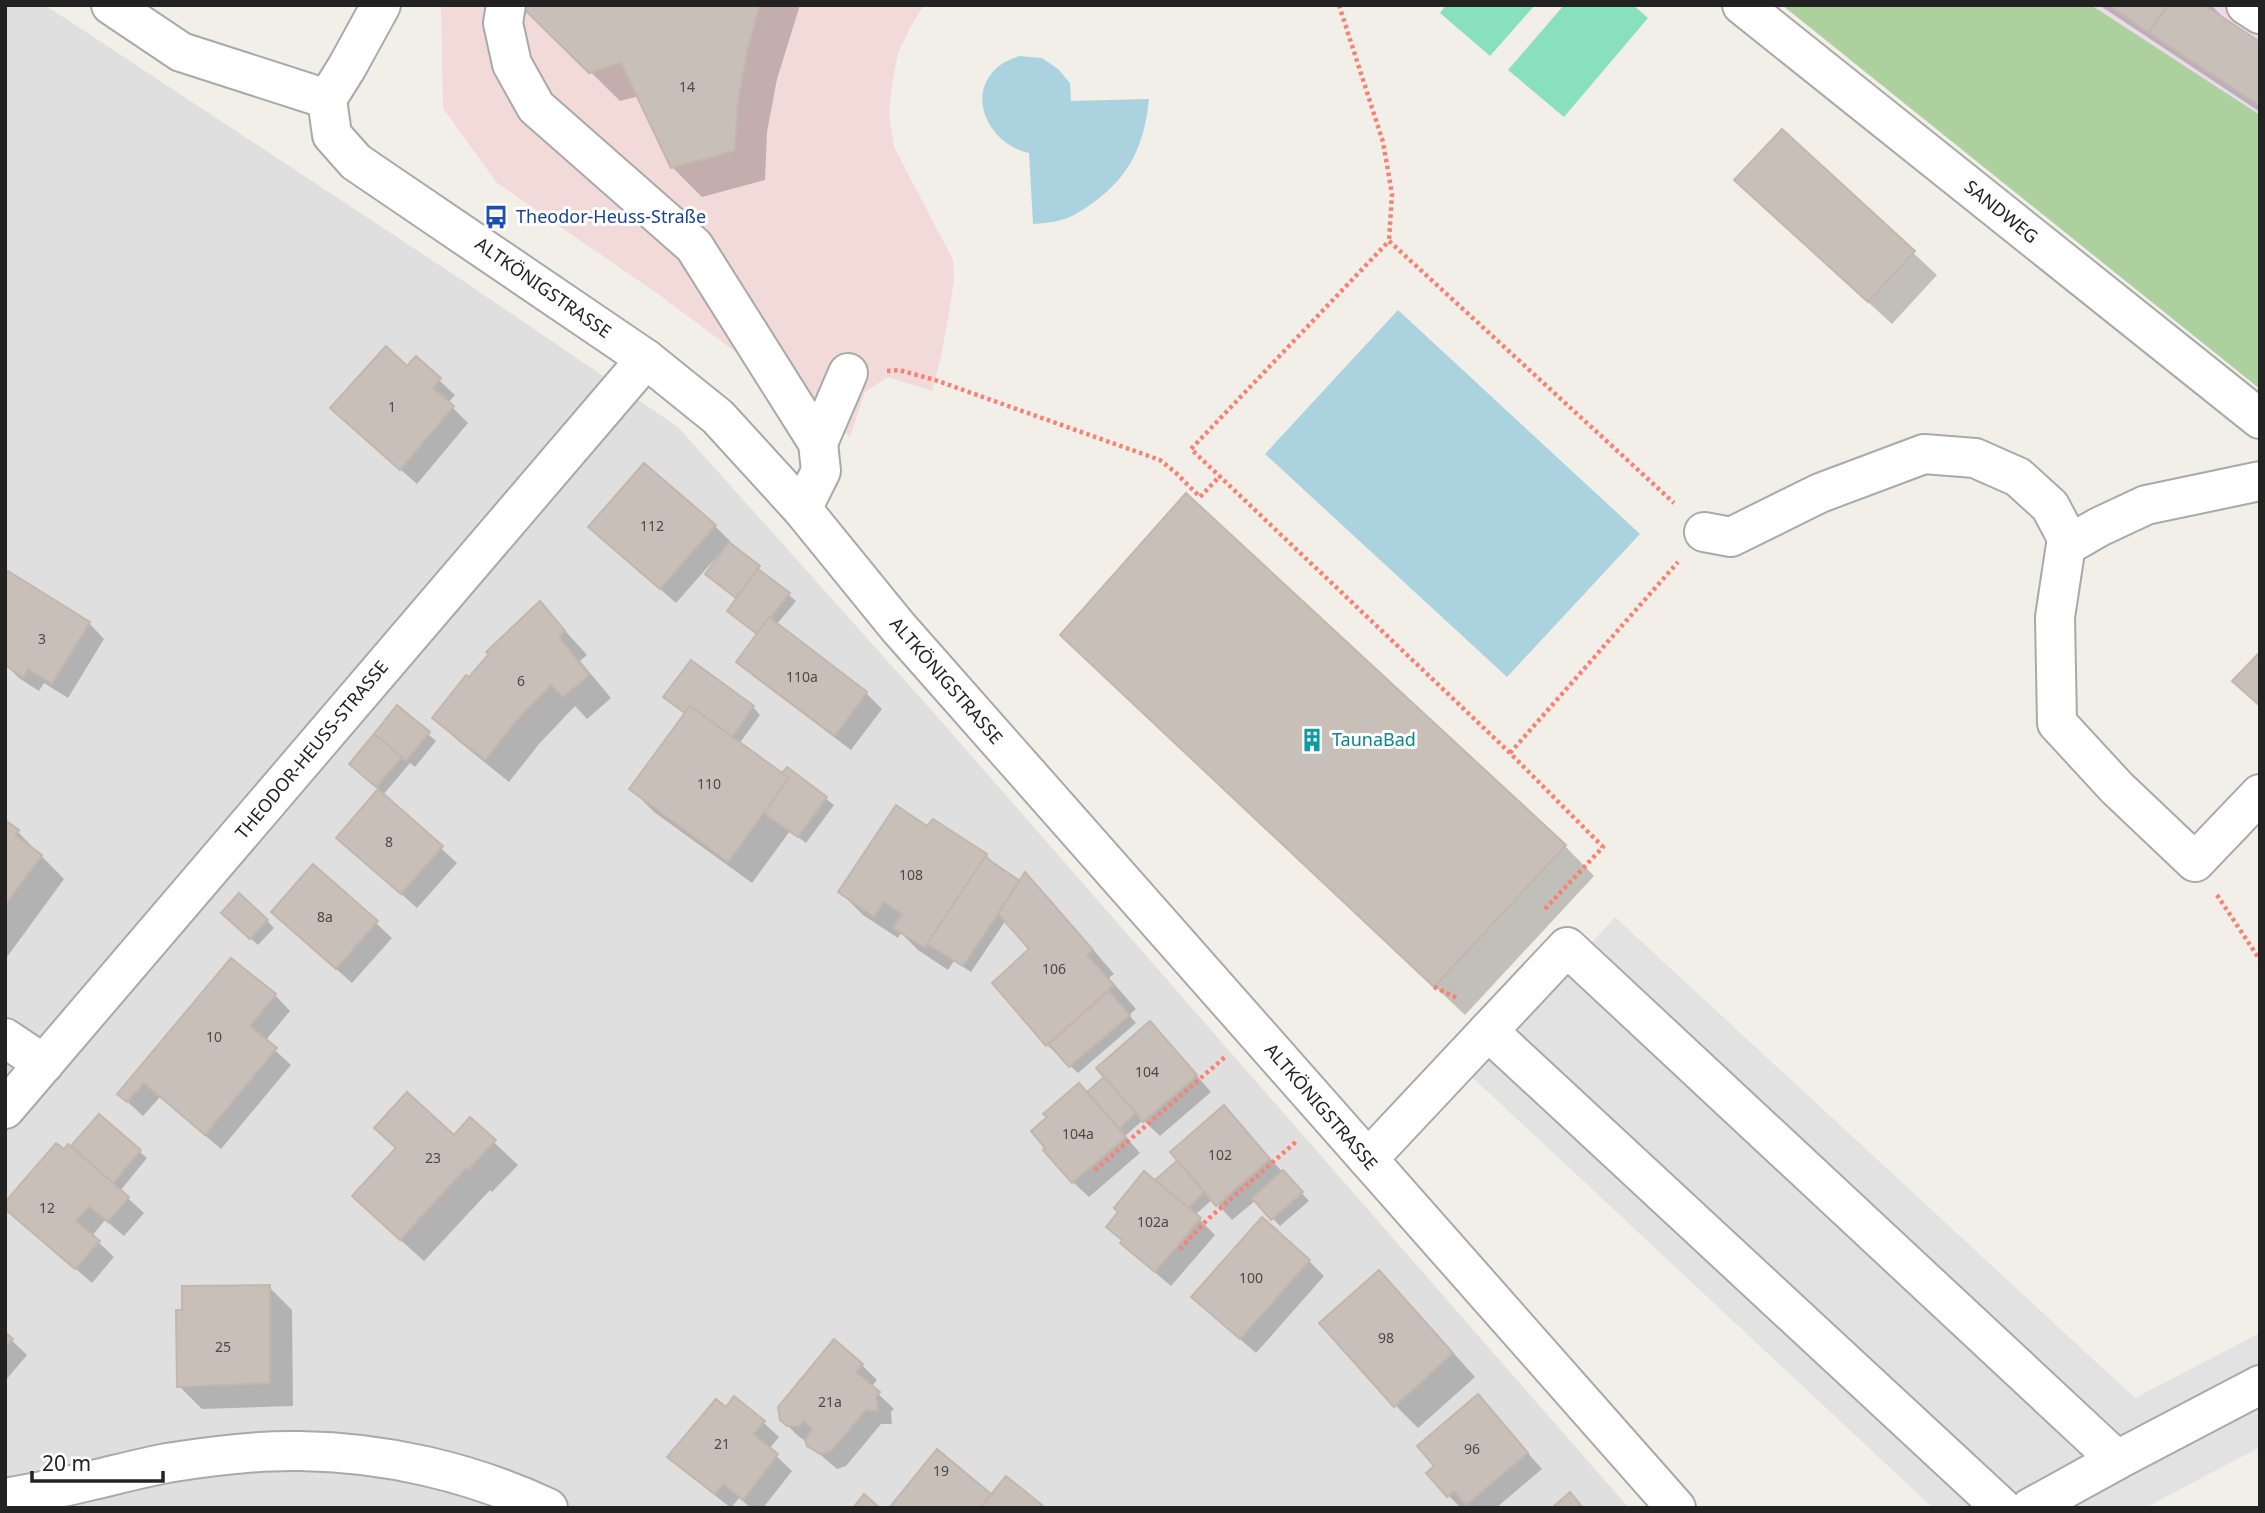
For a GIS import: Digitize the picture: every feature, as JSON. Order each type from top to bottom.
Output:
[{"type":"street","points":[[111,5],[181,52],[327,99],[381,5]]},
{"type":"street","points":[[506,5],[503,23],[512,64],[536,107],[694,246],[818,443],[821,471],[802,509]]},
{"type":"street","name":"SANDWEG","points":[[1742,5],[2260,419]]},
{"type":"street","points":[[2246,5],[2260,14]]},
{"type":"street","name":"ALTKÖNIGSTRASSE","points":[[327,99],[332,135],[356,162],[646,359],[718,417],[802,509],[898,627],[1676,1508]]},
{"type":"street","name":"THEODOR-HEUSS-STRASSE","points":[[5,1109],[646,359]]},
{"type":"street","points":[[818,443],[848,373]]},
{"type":"street","points":[[1704,532],[1731,537],[1820,493],[1924,454],[1975,458],[2018,477],[2050,506],[2067,538],[2055,617],[2057,723],[2117,788],[2195,862],[2260,794]]},
{"type":"street","points":[[2066,546],[2146,505],[2260,481]]},
{"type":"street","points":[[1368,1159],[1567,947],[2118,1460]]},
{"type":"street","points":[[1488,1031],[2002,1508]]},
{"type":"street","points":[[5,1038],[44,1064]]},
{"type":"street","points":[[2030,1508],[2260,1385]]},
{"type":"street","points":[[5,1498],[164,1464],[231,1454],[299,1451],[356,1455],[417,1464],[466,1476],[517,1493],[548,1508]]},
{"type":"path","points":[[1339,5],[1383,142],[1392,194],[1389,241],[1191,449],[1510,754],[1603,847],[1587,864]]},
{"type":"path","points":[[1389,241],[1704,532],[1510,754]]},
{"type":"path","points":[[848,373],[899,370],[1160,460],[1200,498],[1220,476]]},
{"type":"path","points":[[2195,862],[2260,960]]},
{"type":"path","points":[[1434,987],[1460,999]]},
{"type":"path","points":[[1095,1170],[1254,1031]]},
{"type":"path","points":[[1180,1250],[1207,1220],[1327,1114]]},
{"type":"shaded area","points":[[5,5],[45,5],[459,278],[678,427],[934,713],[1629,1508],[5,1508]]},
{"type":"shaded area","points":[[441,5],[924,5],[898,53],[889,114],[894,147],[953,260],[954,280],[950,307],[932,391],[888,377],[865,392],[850,437],[658,294],[497,183],[443,108]]},
{"type":"shaded area","points":[[2091,5],[2260,5],[2260,115]]},
{"type":"shaded area","points":[[1615,917],[2135,1398],[2260,1333],[2260,1447],[2145,1508],[1933,1508],[1471,1076]]},
{"type":"green space","points":[[1446,5],[1535,5],[1490,56],[1440,13]]},
{"type":"green space","points":[[1564,5],[1633,5],[1648,18],[1564,117],[1508,70]]},
{"type":"green space","points":[[1782,5],[2091,5],[2260,115],[2260,389]]},
{"type":"water","points":[[1019,56],[1042,58],[1058,69],[1070,83],[1071,101],[1149,99],[1139,146],[1125,172],[1090,205],[1058,221],[1033,224],[1029,153],[1014,148],[1002,139],[985,115],[982,101],[984,88],[991,75],[1003,63]]},
{"type":"water","points":[[1398,310],[1640,534],[1507,677],[1265,454]]},
{"type":"building","points":[[520,5],[760,5],[738,102],[735,151],[671,168],[621,63],[589,73]]},
{"type":"building","points":[[2108,5],[2168,5],[2149,33]]},
{"type":"building","points":[[2168,5],[2204,5],[2260,42],[2260,106],[2149,33]]},
{"type":"building","points":[[1782,129],[1915,251],[1868,302],[1734,180]]},
{"type":"building","points":[[386,346],[407,366],[416,356],[441,378],[433,388],[454,406],[400,470],[330,408]]},
{"type":"building","points":[[644,463],[716,525],[660,589],[588,527]]},
{"type":"building","name":"TaunaBad","points":[[1186,493],[1566,845],[1434,987],[1060,635]]},
{"type":"building","points":[[729,542],[760,566],[736,598],[705,574]]},
{"type":"building","points":[[758,569],[790,593],[757,634],[727,611]]},
{"type":"building","points":[[8,571],[90,622],[52,684],[28,669],[23,677],[5,665],[5,576]]},
{"type":"building","points":[[540,601],[565,631],[559,637],[589,675],[563,697],[551,685],[516,721],[485,760],[432,718],[466,675],[469,677],[489,654],[486,652]]},
{"type":"building","points":[[769,617],[867,692],[835,736],[736,662]]},
{"type":"building","points":[[2260,652],[2260,706],[2232,681]]},
{"type":"building","points":[[691,660],[754,706],[732,737],[690,706],[685,713],[663,697]]},
{"type":"building","points":[[397,705],[430,732],[406,761],[374,734]]},
{"type":"building","points":[[690,706],[789,778],[728,862],[629,789]]},
{"type":"building","points":[[374,734],[402,757],[376,787],[349,764]]},
{"type":"building","points":[[787,767],[827,797],[798,837],[764,813],[789,778],[782,773]]},
{"type":"building","points":[[378,789],[443,846],[401,894],[336,838]]},
{"type":"building","points":[[896,805],[927,826],[933,819],[987,854],[925,948],[893,928],[902,914],[884,902],[874,917],[838,892]]},
{"type":"building","points":[[5,820],[19,830],[15,835],[42,855],[5,905]]},
{"type":"building","points":[[985,857],[1020,881],[963,966],[927,944]]},
{"type":"building","points":[[313,864],[378,921],[336,969],[271,912]]},
{"type":"building","points":[[1025,872],[1093,950],[1087,955],[1114,985],[1046,1046],[992,983],[1029,949],[998,914]]},
{"type":"building","points":[[239,893],[268,920],[250,939],[221,913]]},
{"type":"building","points":[[231,958],[276,994],[250,1026],[277,1048],[205,1135],[144,1083],[127,1102],[117,1094]]},
{"type":"building","points":[[1109,991],[1130,1015],[1069,1067],[1049,1044]]},
{"type":"building","points":[[1150,1021],[1197,1075],[1143,1122],[1096,1068]]},
{"type":"building","points":[[1104,1077],[1136,1113],[1119,1129],[1087,1092]]},
{"type":"building","points":[[1079,1083],[1126,1137],[1072,1183],[1043,1150],[1045,1148],[1031,1131],[1047,1117],[1043,1114]]},
{"type":"building","points":[[407,1092],[454,1135],[470,1117],[496,1140],[468,1170],[466,1168],[400,1240],[352,1196],[396,1148],[374,1128]]},
{"type":"building","points":[[1224,1105],[1270,1159],[1216,1206],[1170,1152]]},
{"type":"building","points":[[99,1114],[141,1150],[113,1183],[71,1146]]},
{"type":"building","points":[[56,1143],[64,1149],[68,1144],[129,1197],[108,1222],[89,1206],[76,1221],[100,1241],[75,1269],[5,1209],[5,1202]]},
{"type":"building","points":[[1177,1161],[1205,1192],[1188,1208],[1155,1180]]},
{"type":"building","points":[[1283,1170],[1303,1192],[1271,1220],[1252,1198]]},
{"type":"building","points":[[1144,1171],[1201,1218],[1155,1272],[1120,1243],[1122,1240],[1106,1227],[1118,1212],[1114,1208]]},
{"type":"building","points":[[1262,1217],[1310,1260],[1240,1339],[1191,1297]]},
{"type":"building","points":[[1379,1270],[1453,1353],[1394,1407],[1319,1323]]},
{"type":"building","points":[[270,1285],[270,1383],[177,1387],[176,1310],[182,1310],[182,1286]]},
{"type":"building","points":[[5,1332],[13,1339],[5,1348]]},
{"type":"building","points":[[834,1339],[863,1364],[856,1372],[880,1392],[876,1396],[878,1410],[866,1410],[831,1451],[820,1454],[807,1446],[805,1440],[812,1429],[803,1421],[799,1426],[787,1426],[780,1420],[778,1407]]},
{"type":"building","points":[[1478,1394],[1528,1453],[1466,1505],[1454,1491],[1447,1497],[1426,1473],[1434,1466],[1417,1446]]},
{"type":"building","points":[[734,1396],[765,1421],[753,1434],[778,1454],[743,1500],[723,1484],[715,1494],[667,1457],[716,1399],[726,1407]]},
{"type":"building","points":[[937,1449],[991,1494],[980,1508],[889,1508]]},
{"type":"building","points":[[1006,1476],[1042,1505],[1040,1508],[980,1508]]},
{"type":"building","points":[[1570,1492],[1583,1508],[1552,1508]]},
{"type":"building","points":[[864,1494],[880,1508],[853,1508]]},
{"type":"place","name":"Theodor-Heuss-Straße","points":[[496,217]]},
{"type":"place","name":"TaunaBad","points":[[1312,740]]}]
